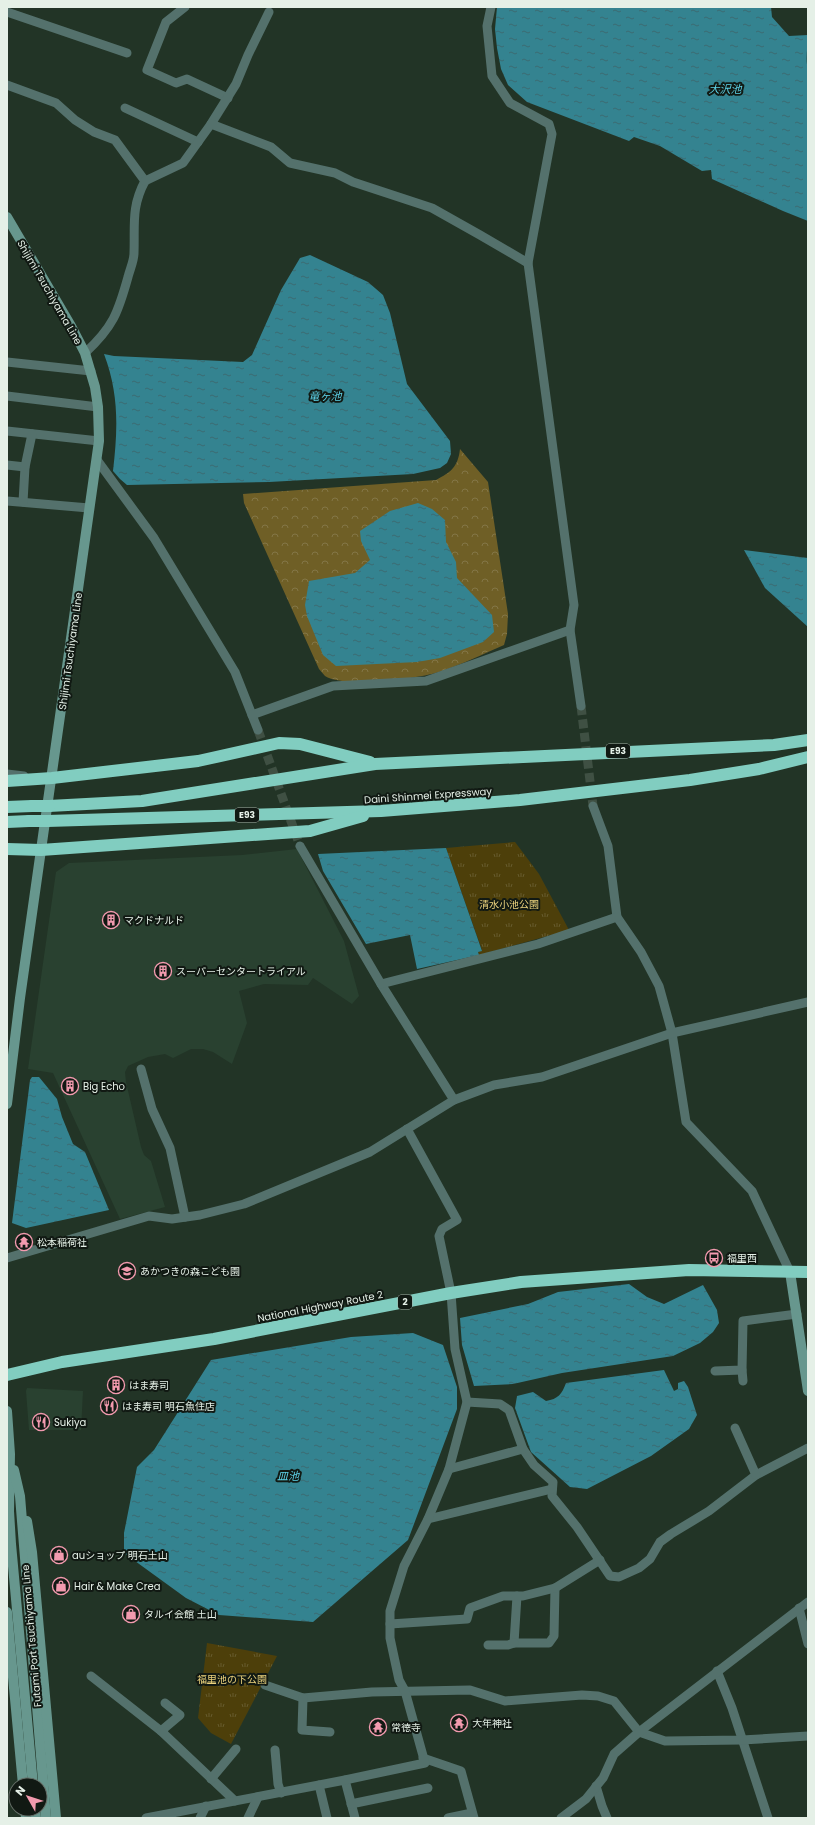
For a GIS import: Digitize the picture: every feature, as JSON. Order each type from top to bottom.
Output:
[{"type":"highway","name":"E93","points":[[7,807],[142,801],[375,764],[774,744],[808,740]]},
{"type":"highway","points":[[7,781],[52,778],[198,760],[278,743],[300,744],[375,764]]},
{"type":"highway","name":"Daini Shinmei Expressway","points":[[7,822],[381,811],[520,800],[690,780],[759,769],[808,757]]},
{"type":"highway","points":[[7,850],[41,850],[310,831],[381,811]]},
{"type":"highway","name":"National Highway Route 2","points":[[7,1375],[62,1362],[214,1339],[451,1293],[521,1282],[690,1270],[808,1272]]},
{"type":"main road","name":"Shijimi Tsuchiyama Line","points":[[7,217],[72,326],[85,353],[91,371],[98,407],[99,441],[98,460],[89,508],[7,1104]]},
{"type":"main road","points":[[790,1272],[808,1391]]},
{"type":"main road","name":"Futami Port Tsuchiyama Line","points":[[7,1411],[10,1454],[8,1516],[32,1777]]},
{"type":"main road","name":"Futami Port Tsuchiyama Line","points":[[10,1454],[20,1496],[46,1818]]},
{"type":"main road","points":[[20,1496],[29,1528],[32,1552],[56,1818]]},
{"type":"main road","points":[[7,1614],[22,1777]]},
{"type":"street","points":[[185,7],[166,22],[147,70],[176,83],[187,79],[228,98]]},
{"type":"street","points":[[491,7],[487,26],[492,76],[510,103],[549,124],[552,134],[528,263],[574,605],[570,630],[581,706]]},
{"type":"street","points":[[7,12],[127,52]]},
{"type":"street","points":[[85,353],[101,338],[118,311],[134,255],[134,219],[137,195],[145,181],[184,163],[236,84],[269,12]]},
{"type":"street","points":[[7,85],[56,103],[75,120],[94,132],[115,140],[145,181]]},
{"type":"street","points":[[125,108],[198,142]]},
{"type":"street","points":[[211,124],[271,147],[290,163],[335,173],[353,182],[432,208],[528,263]]},
{"type":"street","points":[[7,362],[91,371]]},
{"type":"street","points":[[7,396],[98,407]]},
{"type":"street","points":[[7,431],[99,441]]},
{"type":"street","points":[[23,502],[25,467],[32,434]]},
{"type":"street","points":[[98,460],[154,538],[235,672],[258,730]]},
{"type":"street","points":[[7,465],[25,467]]},
{"type":"street","points":[[7,501],[89,508]]},
{"type":"street","points":[[252,715],[333,686],[426,681],[570,630]]},
{"type":"street","points":[[7,774],[52,778]]},
{"type":"street","points":[[593,806],[608,846],[617,917],[641,952],[659,986],[672,1033],[686,1122],[752,1191],[790,1272]]},
{"type":"street","points":[[300,846],[381,984],[454,1100]]},
{"type":"street","points":[[381,984],[538,944],[617,917]]},
{"type":"street","points":[[7,1258],[149,1216],[172,1219],[244,1204],[370,1152],[454,1100],[494,1085],[542,1077],[672,1033],[808,1002]]},
{"type":"street","points":[[141,1069],[152,1109],[170,1148],[185,1217]]},
{"type":"street","points":[[146,1818],[281,1793],[425,1763],[405,1691],[399,1680],[390,1638],[390,1611],[404,1566],[428,1519],[449,1469],[467,1402],[455,1349],[451,1293],[439,1236],[442,1229],[457,1220],[407,1129]]},
{"type":"street","points":[[743,1381],[743,1321],[797,1314]]},
{"type":"street","points":[[715,1371],[742,1370]]},
{"type":"street","points":[[467,1402],[500,1404],[509,1410],[523,1448],[534,1465],[553,1482],[552,1496],[577,1527],[610,1576],[619,1577],[639,1568],[650,1559],[660,1542],[709,1511],[756,1475],[808,1448]]},
{"type":"street","points":[[735,1428],[756,1475]]},
{"type":"street","points":[[449,1469],[523,1448]]},
{"type":"street","points":[[428,1519],[552,1489]]},
{"type":"street","points":[[390,1624],[467,1619],[470,1608],[503,1596],[523,1596],[555,1588],[600,1560]]},
{"type":"street","points":[[488,1644],[508,1645],[514,1643],[549,1643],[554,1636],[555,1588]]},
{"type":"street","points":[[514,1643],[517,1596]]},
{"type":"street","points":[[561,1818],[586,1799],[603,1778],[614,1754],[639,1732],[808,1602]]},
{"type":"street","points":[[799,1608],[808,1644]]},
{"type":"street","points":[[718,1671],[768,1818]]},
{"type":"street","points":[[91,1676],[160,1731],[235,1801]]},
{"type":"street","points":[[265,1685],[303,1698],[405,1691],[470,1690],[505,1701],[582,1695],[598,1696],[614,1701],[639,1732],[665,1741],[742,1740],[808,1736]]},
{"type":"street","points":[[303,1698],[302,1730],[330,1732]]},
{"type":"street","points":[[160,1731],[180,1715],[166,1703]]},
{"type":"street","points":[[212,1779],[236,1748]]},
{"type":"street","points":[[275,1750],[278,1784],[281,1793]]},
{"type":"street","points":[[423,1758],[461,1770],[473,1815],[448,1818]]},
{"type":"street","points":[[345,1780],[355,1818]]},
{"type":"street","points":[[319,1785],[327,1818]]},
{"type":"street","points":[[596,1786],[607,1818]]},
{"type":"street","points":[[351,1804],[428,1788]]},
{"type":"street","points":[[248,1818],[258,1797]]},
{"type":"street","points":[[200,1818],[206,1806]]},
{"type":"shaded area","points":[[297,849],[344,941],[359,996],[352,1004],[313,978],[308,985],[264,984],[239,991],[247,1023],[232,1064],[213,1052],[203,1049],[191,1049],[173,1058],[165,1054],[148,1057],[128,1066],[125,1072],[126,1082],[141,1147],[144,1155],[151,1161],[165,1207],[120,1219],[53,1073],[28,1069],[56,872],[69,863],[242,855]]},
{"type":"shaded area","points":[[27,1388],[83,1391],[81,1430],[29,1430]]},
{"type":"green space","points":[[460,449],[488,482],[508,614],[507,634],[504,645],[464,663],[429,675],[398,680],[363,682],[334,680],[325,676],[319,669],[244,503],[243,494],[436,480],[453,468],[458,460]]},
{"type":"green space","name":"清水小池公園","points":[[515,842],[539,874],[569,930],[479,955],[478,952],[482,950],[446,848]]},
{"type":"green space","name":"福里池の下公園","points":[[207,1643],[277,1656],[231,1744],[211,1733],[198,1718]]},
{"type":"water","name":"大沢池","points":[[497,7],[771,7],[772,17],[789,36],[808,35],[808,221],[712,179],[711,170],[702,171],[660,146],[634,137],[629,141],[527,102],[508,85],[501,69],[495,29]]},
{"type":"water","name":"竜ヶ池","points":[[310,255],[368,282],[383,295],[390,313],[407,384],[450,441],[451,454],[447,463],[440,468],[413,474],[269,482],[127,485],[113,471],[116,440],[115,397],[104,354],[114,356],[243,362],[252,355],[281,290],[300,258]]},
{"type":"water","points":[[418,503],[432,509],[445,520],[446,542],[456,562],[457,578],[492,615],[494,632],[483,642],[440,658],[417,662],[336,666],[323,655],[307,616],[305,605],[309,581],[355,573],[370,560],[361,541],[360,531],[390,511]]},
{"type":"water","points":[[744,550],[808,558],[808,627],[765,588]]},
{"type":"water","points":[[446,848],[482,951],[478,952],[479,955],[417,969],[410,935],[366,944],[323,871],[318,854]]},
{"type":"water","points":[[32,1077],[39,1077],[57,1099],[62,1117],[73,1144],[85,1152],[109,1210],[26,1228],[12,1223],[30,1080]]},
{"type":"water","points":[[629,1284],[647,1297],[664,1304],[703,1285],[717,1310],[719,1323],[713,1332],[700,1343],[673,1356],[562,1373],[513,1384],[474,1386],[462,1345],[460,1318],[528,1304],[558,1292]]},
{"type":"water","name":"皿池","points":[[413,1333],[443,1345],[457,1387],[457,1409],[408,1540],[313,1622],[219,1615],[186,1598],[124,1553],[124,1533],[137,1467],[154,1450],[211,1360],[351,1337]]},
{"type":"water","points":[[664,1370],[674,1391],[678,1389],[678,1383],[684,1381],[688,1387],[697,1415],[689,1429],[651,1456],[587,1489],[570,1487],[531,1452],[515,1408],[517,1396],[533,1392],[546,1401],[554,1399],[559,1395],[566,1383]]},
{"type":"tunnel","points":[[581,706],[593,806]]},
{"type":"tunnel","points":[[258,730],[300,846]]},
{"type":"place","name":"マクドナルド","points":[[111,920]]},
{"type":"place","name":"スーパーセンタートライアル","points":[[163,971]]},
{"type":"place","name":"Big Echo","points":[[70,1086]]},
{"type":"place","name":"松本稲荷社","points":[[24,1242]]},
{"type":"place","name":"福里西","points":[[714,1258]]},
{"type":"place","name":"あかつきの森こども園","points":[[127,1271]]},
{"type":"place","name":"はま寿司","points":[[116,1385]]},
{"type":"place","name":"はま寿司 明石魚住店","points":[[109,1406]]},
{"type":"place","name":"Sukiya","points":[[41,1422]]},
{"type":"place","name":"auショップ 明石土山","points":[[59,1555]]},
{"type":"place","name":"Hair & Make Crea","points":[[61,1586]]},
{"type":"place","name":"タルイ会館 土山","points":[[131,1614]]},
{"type":"place","name":"大年神社","points":[[459,1723]]},
{"type":"place","name":"常徳寺","points":[[378,1727]]}]
